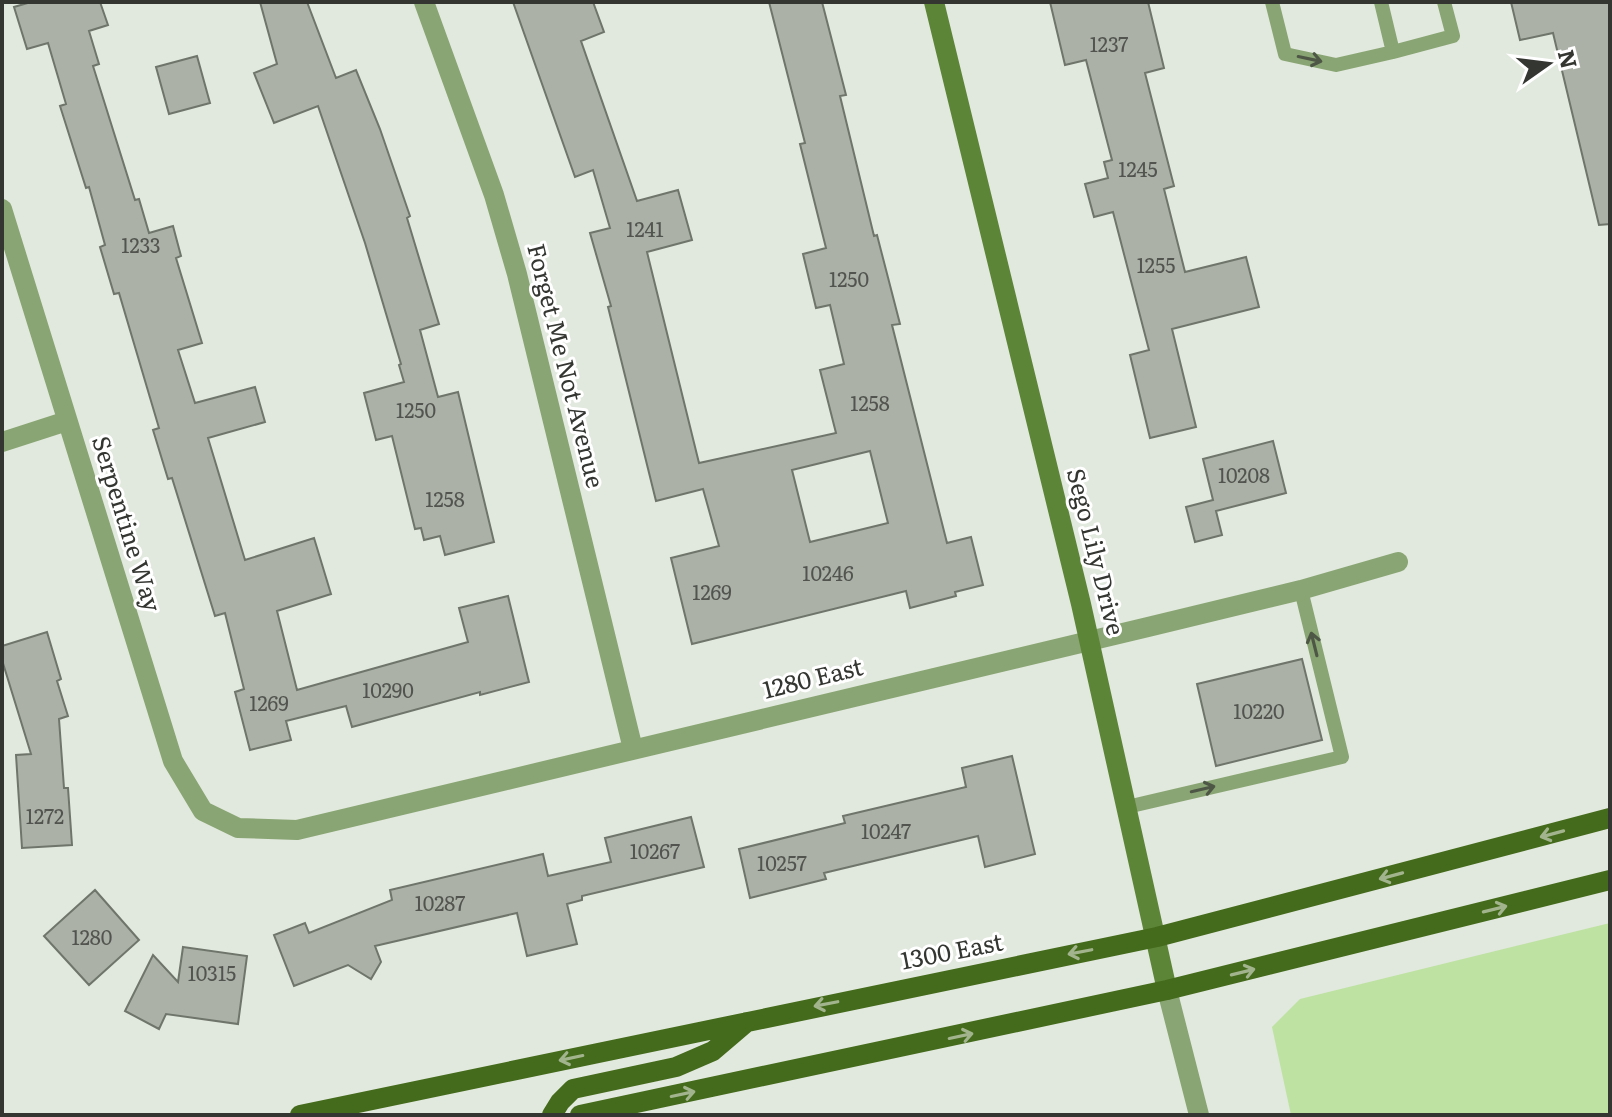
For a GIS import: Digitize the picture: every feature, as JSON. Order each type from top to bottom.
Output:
[{"type":"main road","name":"Sego Lily Drive","points":[[934,2],[1090,641],[1167,990]]},
{"type":"main road","name":"1300 East","points":[[300,1115],[1157,937],[1610,818]]},
{"type":"main road","points":[[580,1115],[1167,990],[1610,880]]},
{"type":"main road","points":[[552,1115],[573,1089],[676,1067],[713,1051],[750,1020]]},
{"type":"street","name":"Forget Me Not Avenue","points":[[424,2],[480,154],[513,260],[633,749]]},
{"type":"street","name":"Serpentine Way","points":[[2,209],[173,761],[203,811],[238,828]]},
{"type":"street","points":[[2,442],[67,421]]},
{"type":"street","name":"1280 East","points":[[238,828],[297,830],[1301,590],[1398,562]]},
{"type":"street","name":"Sego Lily Drive","points":[[1167,990],[1199,1115]]},
{"type":"lane","points":[[1272,2],[1285,54],[1336,65],[1453,36],[1444,2]]},
{"type":"lane","points":[[1381,2],[1393,52]]},
{"type":"lane","points":[[1127,807],[1342,757],[1301,590]]},
{"type":"green space","points":[[1610,923],[1610,1115],[1291,1115],[1272,1027],[1300,999]]},
{"type":"building","points":[[31,2],[100,2],[108,25],[89,31],[99,64],[93,66],[135,200],[139,199],[149,233],[173,226],[181,256],[176,258],[202,343],[178,350],[195,403],[255,387],[265,422],[208,438],[245,560],[314,538],[331,594],[277,611],[297,690],[468,642],[459,608],[508,596],[529,682],[352,727],[346,706],[286,721],[291,740],[250,750],[235,692],[244,689],[225,613],[215,616],[172,478],[168,479],[153,430],[159,428],[119,293],[114,294],[100,247],[105,245],[89,187],[86,188],[60,106],[66,104],[48,43],[27,49],[14,7]]},
{"type":"building","points":[[260,2],[307,2],[336,78],[356,70],[410,216],[407,218],[439,324],[420,330],[438,397],[458,392],[494,542],[445,555],[440,536],[424,540],[421,528],[415,529],[392,436],[376,440],[364,393],[404,382],[401,364],[365,243],[318,106],[274,123],[254,73],[277,64]]},
{"type":"building","points":[[513,2],[593,2],[604,32],[581,41],[637,201],[678,190],[692,240],[647,252],[699,463],[836,433],[820,370],[844,364],[830,305],[816,308],[803,254],[826,248],[800,144],[805,143],[769,2],[822,2],[846,95],[840,96],[874,236],[877,235],[900,324],[892,325],[947,543],[971,537],[983,585],[910,608],[906,591],[692,644],[671,558],[719,546],[703,489],[656,501],[608,307],[611,306],[590,233],[610,228],[593,170],[575,177]],"holes":[[[870,451],[888,523],[810,542],[792,470]]]},
{"type":"building","points":[[1050,2],[1148,2],[1164,68],[1145,73],[1174,186],[1164,189],[1185,272],[1246,257],[1259,307],[1172,329],[1196,427],[1150,438],[1130,355],[1149,350],[1113,212],[1094,217],[1085,184],[1108,178],[1104,162],[1112,160],[1086,60],[1065,65]]},
{"type":"building","points":[[1511,2],[1610,2],[1610,224],[1599,225],[1553,33],[1520,40]]},
{"type":"building","points":[[197,56],[210,103],[169,114],[156,67]]},
{"type":"building","points":[[1273,441],[1286,493],[1216,511],[1222,535],[1195,542],[1186,507],[1213,500],[1203,459]]},
{"type":"building","points":[[47,632],[68,716],[59,719],[72,845],[22,848],[16,755],[31,754],[2,660],[2,646]]},
{"type":"building","points":[[1302,659],[1322,740],[1216,766],[1197,684]]},
{"type":"building","points":[[1012,756],[1035,854],[985,867],[978,836],[824,873],[826,879],[750,898],[739,849],[845,823],[843,816],[966,787],[962,768]]},
{"type":"building","points":[[691,817],[704,867],[582,896],[582,900],[567,904],[577,944],[527,956],[517,913],[375,946],[381,962],[371,979],[348,965],[294,986],[274,935],[305,923],[309,933],[392,900],[390,890],[543,854],[548,876],[611,862],[605,838]]},
{"type":"building","points":[[95,890],[139,940],[89,985],[44,936]]},
{"type":"building","points":[[183,947],[247,956],[238,1024],[166,1014],[159,1029],[125,1011],[153,955],[178,982]]}]
